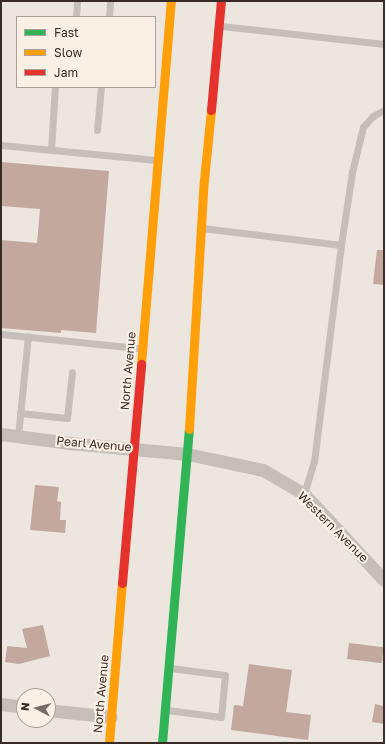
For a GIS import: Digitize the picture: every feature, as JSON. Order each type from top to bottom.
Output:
[{"type":"main road","name":"North Avenue","points":[[109,743],[171,1]]},
{"type":"main road","points":[[162,743],[187,454],[201,228],[221,1]]},
{"type":"street","name":"Pearl Avenue","points":[[1,434],[69,443],[187,454]]},
{"type":"street","name":"Western Avenue","points":[[187,454],[263,470],[304,494],[384,580]]},
{"type":"street","points":[[1,704],[16,706]]},
{"type":"street","points":[[56,711],[111,717]]},
{"type":"lane","points":[[76,16],[77,1]]},
{"type":"lane","points":[[108,16],[110,1]]},
{"type":"lane","points":[[218,26],[384,44]]},
{"type":"lane","points":[[50,150],[55,88]]},
{"type":"lane","points":[[97,130],[101,88]]},
{"type":"lane","points":[[304,494],[314,461],[322,388],[352,172],[362,127],[373,116],[384,110]]},
{"type":"lane","points":[[1,145],[158,161]]},
{"type":"lane","points":[[201,228],[341,245]]},
{"type":"lane","points":[[1,334],[142,348]]},
{"type":"lane","points":[[18,436],[28,336]]},
{"type":"lane","points":[[20,413],[67,418],[72,372]]},
{"type":"lane","points":[[165,710],[220,717],[225,674],[168,668]]},
{"type":"building","points":[[1,162],[109,171],[96,333],[61,330],[61,333],[1,328],[1,240],[37,243],[40,209],[1,206]]},
{"type":"building","points":[[377,250],[384,250],[384,285],[373,284]]},
{"type":"building","points":[[35,485],[59,487],[57,501],[61,502],[60,520],[66,520],[65,533],[30,530]]},
{"type":"building","points":[[43,625],[50,656],[19,664],[5,662],[7,646],[27,648],[22,629]]},
{"type":"building","points":[[349,643],[384,647],[382,663],[347,659]]},
{"type":"building","points":[[249,664],[292,670],[286,712],[311,715],[308,740],[231,730],[234,705],[243,706]]},
{"type":"building","points":[[375,704],[384,706],[384,724],[372,722]]},
{"type":"traffic: fast","points":[[162,743],[189,429]]},
{"type":"traffic: slow","points":[[141,364],[171,1]]},
{"type":"traffic: slow","points":[[189,429],[204,180],[211,110]]},
{"type":"traffic: slow","points":[[109,743],[122,583]]},
{"type":"traffic: jam","points":[[211,110],[221,1]]},
{"type":"traffic: jam","points":[[122,583],[141,364]]}]
